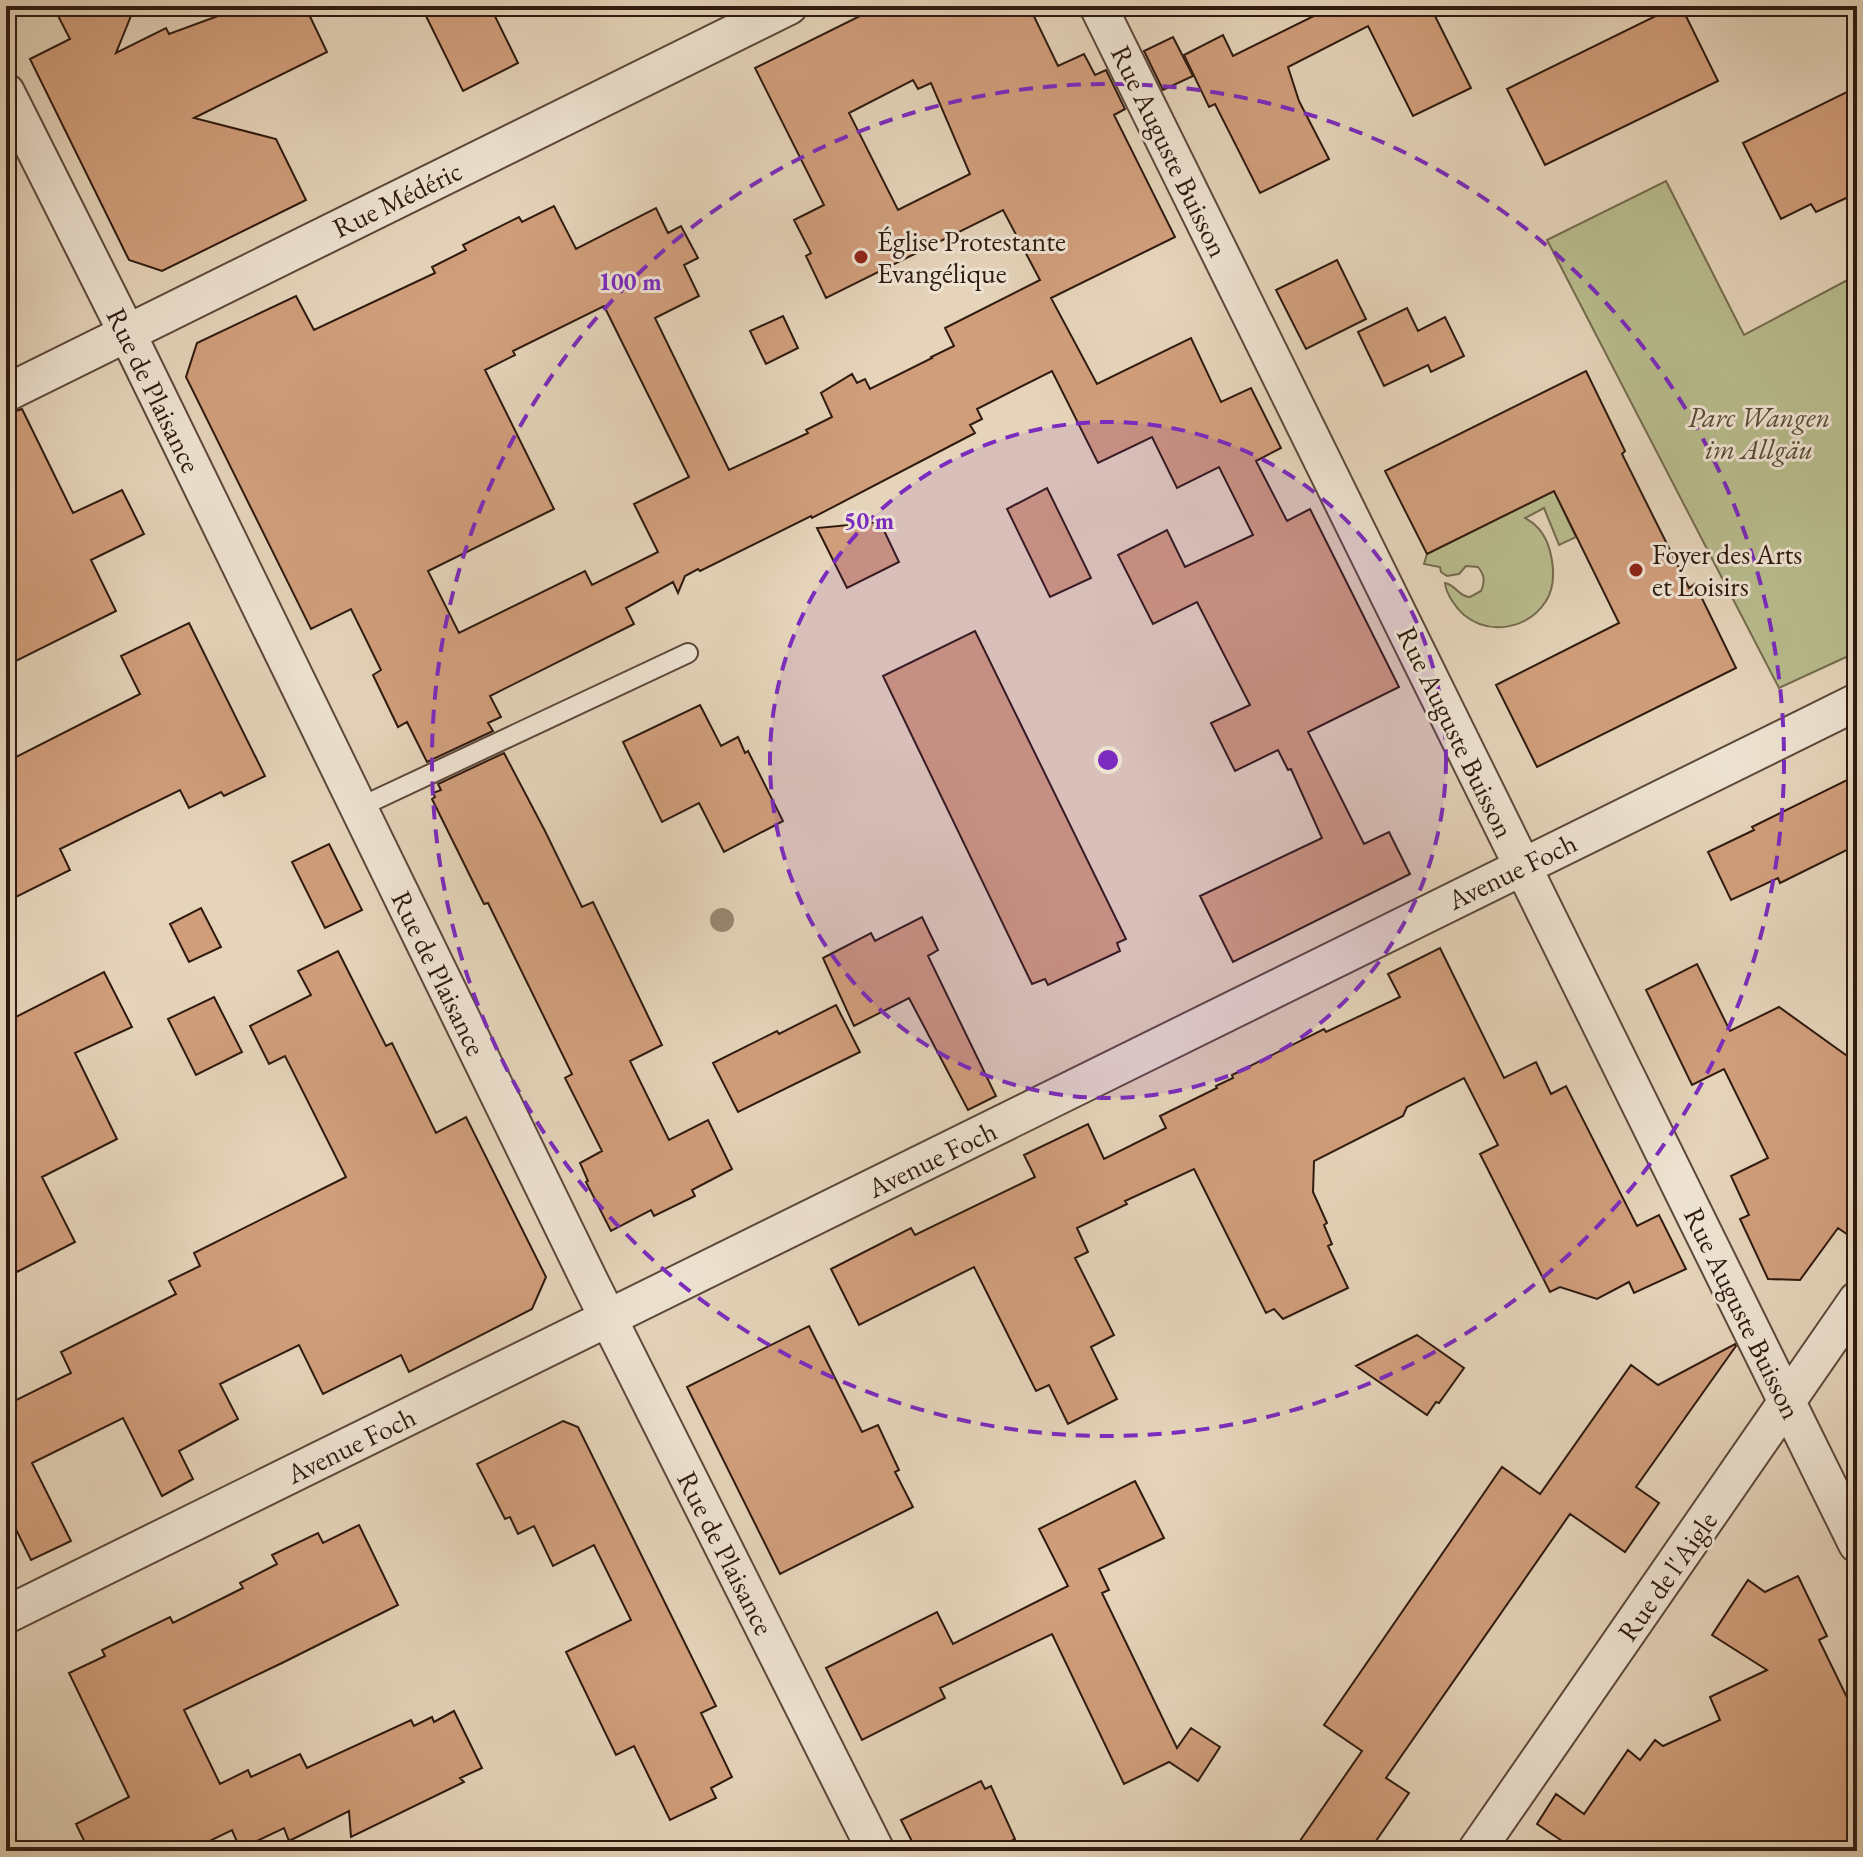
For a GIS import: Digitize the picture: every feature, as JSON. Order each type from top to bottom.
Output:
[{"type":"street","name":"Rue Médéric","points":[[6,393],[789,6]]},
{"type":"street","name":"Rue Auguste Buisson","points":[[1098,6],[1857,1544]]},
{"type":"street","name":"Rue de Plaisance","points":[[6,92],[127,333],[608,1319],[876,1851]]},
{"type":"street","name":"Avenue Foch","points":[[6,1615],[1857,702]]},
{"type":"street","name":"Rue de l'Aigle","points":[[1476,1851],[1857,1300]]},
{"type":"lane","points":[[358,808],[688,653]]},
{"type":"green space","name":"Parc Wangen im Allgäu","points":[[1666,181],[1744,335],[1857,275],[1857,652],[1779,688],[1547,240]]},
{"type":"green space","points":[[1554,491],[1576,537],[1559,545],[1544,508],[1525,518],[1541,532],[1550,551],[1553,572],[1546,601],[1538,611],[1519,623],[1497,627],[1474,622],[1458,609],[1445,583],[1470,597],[1481,591],[1483,584],[1478,567],[1466,566],[1459,574],[1447,576],[1440,567],[1424,564],[1427,554]]},
{"type":"building","points":[[53,6],[135,6],[116,53],[166,28],[169,34],[245,6],[305,6],[327,52],[194,118],[276,139],[306,200],[162,271],[129,260],[30,59],[70,39]]},
{"type":"building","points":[[421,6],[490,6],[518,63],[463,91]]},
{"type":"building","points":[[880,6],[1029,6],[1058,66],[1084,54],[1095,75],[1106,70],[1125,109],[1114,115],[1175,237],[1051,298],[1097,384],[1191,338],[1221,402],[1251,388],[1281,448],[1256,461],[1287,521],[1310,509],[1399,687],[1308,732],[1364,844],[1389,832],[1410,874],[1233,962],[1200,896],[1322,838],[1291,769],[1288,770],[1278,750],[1235,771],[1211,723],[1250,705],[1197,602],[1153,624],[1118,555],[1167,530],[1185,567],[1253,535],[1219,467],[1177,488],[1152,437],[1098,463],[1052,371],[977,409],[982,419],[970,425],[975,433],[812,518],[685,576],[678,593],[673,582],[626,608],[634,624],[490,696],[501,717],[488,723],[493,731],[427,762],[407,722],[398,727],[373,675],[381,670],[351,609],[311,629],[186,377],[197,343],[296,296],[314,330],[435,273],[432,267],[466,250],[463,245],[519,217],[522,222],[554,206],[576,249],[656,208],[668,233],[681,226],[698,258],[684,265],[699,296],[655,318],[729,470],[808,433],[806,430],[832,417],[821,393],[852,374],[857,383],[865,379],[870,389],[932,358],[954,346],[945,328],[1040,280],[1003,210],[826,298],[806,256],[811,253],[794,220],[824,205],[755,68]],"holes":[[[913,80],[918,89],[931,83],[970,174],[898,210],[849,113]],[[604,306],[689,477],[634,504],[658,552],[592,585],[585,571],[459,633],[428,571],[554,509],[485,370],[515,355],[513,351]]]},
{"type":"building","points":[[1334,6],[1430,6],[1471,88],[1413,116],[1368,26],[1288,67],[1299,101],[1329,159],[1260,193],[1215,104],[1209,107],[1184,55],[1223,35],[1233,56]]},
{"type":"building","points":[[1681,6],[1718,81],[1545,165],[1507,89]]},
{"type":"building","points":[[1173,37],[1193,76],[1163,90],[1144,51]]},
{"type":"building","points":[[1857,87],[1857,193],[1816,212],[1811,204],[1781,219],[1743,143]]},
{"type":"building","points":[[1337,260],[1366,319],[1306,349],[1276,290]]},
{"type":"building","points":[[1407,308],[1418,331],[1445,317],[1464,356],[1431,372],[1428,365],[1384,386],[1358,332]]},
{"type":"building","points":[[783,316],[798,348],[766,364],[750,331]]},
{"type":"building","name":"Foyer des Arts et Loisirs","points":[[1586,371],[1625,451],[1622,454],[1689,588],[1695,584],[1736,668],[1537,767],[1496,685],[1619,623],[1554,491],[1427,554],[1385,471]]},
{"type":"building","points":[[22,409],[73,513],[122,490],[144,534],[91,560],[116,611],[6,666],[6,414]]},
{"type":"building","points":[[1047,488],[1091,578],[1050,597],[1007,509]]},
{"type":"building","points":[[880,522],[899,562],[847,588],[817,528]]},
{"type":"building","points":[[189,623],[265,776],[224,796],[221,792],[189,808],[180,790],[60,849],[70,870],[6,902],[6,762],[140,694],[121,656]]},
{"type":"building","points":[[975,631],[1126,939],[1117,943],[1120,951],[1048,985],[1045,979],[1032,984],[883,676]]},
{"type":"building","points":[[700,705],[721,746],[738,737],[783,821],[724,852],[699,803],[662,822],[623,742]]},
{"type":"building","points":[[504,753],[582,907],[593,902],[662,1045],[630,1061],[669,1140],[708,1120],[732,1169],[692,1190],[695,1196],[654,1216],[651,1210],[611,1231],[586,1182],[580,1163],[602,1151],[565,1078],[572,1074],[488,903],[484,904],[432,799],[435,797],[433,793],[441,790],[438,784]]},
{"type":"building","points":[[1857,775],[1857,845],[1780,883],[1778,878],[1731,900],[1708,852]]},
{"type":"building","points":[[329,844],[362,910],[325,928],[292,862]]},
{"type":"building","points":[[201,908],[221,947],[189,962],[170,924]]},
{"type":"building","points":[[922,917],[938,950],[928,956],[996,1096],[968,1110],[909,998],[854,1026],[823,958],[871,933],[875,941]]},
{"type":"building","points":[[1440,948],[1504,1078],[1536,1062],[1551,1094],[1566,1086],[1637,1226],[1659,1215],[1686,1269],[1634,1293],[1629,1282],[1597,1299],[1560,1287],[1550,1292],[1480,1154],[1498,1145],[1464,1078],[1407,1107],[1403,1116],[1314,1161],[1313,1192],[1327,1223],[1324,1225],[1332,1244],[1328,1246],[1348,1288],[1283,1319],[1274,1309],[1266,1313],[1194,1169],[1125,1201],[1127,1204],[1077,1228],[1088,1252],[1075,1258],[1114,1335],[1091,1347],[1117,1399],[1068,1424],[1049,1385],[1036,1391],[974,1267],[859,1325],[831,1269],[911,1228],[915,1235],[1035,1177],[1024,1155],[1088,1124],[1104,1159],[1166,1128],[1160,1116],[1217,1088],[1233,1078],[1232,1075],[1324,1029],[1326,1032],[1400,997],[1388,974]]},
{"type":"building","points":[[338,951],[386,1046],[392,1043],[436,1133],[466,1117],[546,1277],[532,1309],[409,1372],[401,1355],[323,1394],[299,1345],[220,1384],[238,1419],[179,1451],[193,1479],[162,1496],[123,1418],[32,1463],[71,1541],[31,1560],[6,1509],[6,1405],[71,1373],[61,1352],[176,1294],[169,1281],[200,1266],[194,1253],[346,1177],[285,1056],[269,1064],[250,1026],[311,995],[298,971]]},
{"type":"building","points":[[1697,964],[1730,1031],[1779,1007],[1857,1063],[1857,1241],[1838,1228],[1800,1280],[1768,1279],[1740,1219],[1749,1215],[1731,1176],[1768,1158],[1724,1069],[1692,1085],[1646,990]]},
{"type":"building","points":[[104,972],[132,1027],[75,1053],[117,1139],[42,1177],[75,1242],[17,1272],[6,1249],[6,1022]]},
{"type":"building","points":[[214,997],[242,1052],[196,1075],[168,1019]]},
{"type":"building","points":[[836,1005],[860,1052],[738,1112],[713,1063]]},
{"type":"building","points":[[809,1326],[862,1432],[878,1425],[899,1470],[895,1472],[913,1507],[780,1574],[687,1387]]},
{"type":"building","points":[[1417,1335],[1464,1368],[1427,1415],[1356,1366]]},
{"type":"building","points":[[1735,1344],[1636,1487],[1659,1503],[1625,1552],[1570,1514],[1386,1778],[1409,1793],[1369,1851],[1293,1851],[1362,1751],[1324,1725],[1502,1467],[1540,1494],[1631,1365],[1658,1385]]},
{"type":"building","points":[[563,1421],[578,1427],[716,1706],[701,1713],[732,1777],[711,1788],[716,1798],[670,1820],[634,1746],[616,1755],[566,1652],[631,1620],[594,1545],[553,1566],[534,1526],[518,1534],[510,1517],[505,1519],[477,1464]]},
{"type":"building","points":[[1135,1481],[1164,1538],[1099,1569],[1109,1590],[1102,1593],[1177,1748],[1191,1728],[1220,1747],[1198,1781],[1169,1762],[1124,1784],[1052,1634],[940,1688],[945,1698],[862,1740],[826,1668],[937,1612],[953,1644],[1068,1586],[1039,1529]]},
{"type":"building","points":[[359,1525],[398,1605],[184,1710],[220,1784],[248,1770],[251,1777],[300,1754],[307,1768],[411,1720],[414,1726],[432,1717],[434,1722],[454,1711],[482,1768],[460,1778],[464,1782],[351,1837],[349,1811],[289,1841],[284,1828],[240,1849],[232,1830],[189,1851],[89,1851],[76,1824],[129,1797],[69,1673],[105,1656],[102,1650],[170,1617],[173,1623],[243,1588],[240,1583],[277,1564],[272,1555],[318,1533],[323,1543]]},
{"type":"building","points":[[1798,1576],[1827,1636],[1819,1640],[1857,1718],[1857,1851],[1560,1851],[1565,1843],[1537,1824],[1556,1794],[1584,1814],[1628,1750],[1640,1760],[1655,1740],[1663,1746],[1720,1720],[1710,1697],[1767,1670],[1712,1635],[1748,1580],[1765,1592]]},
{"type":"building","points":[[981,1781],[985,1789],[991,1786],[1018,1851],[917,1851],[901,1820]]},
{"type":"place","name":"Église Protestante Evangélique","points":[[861,257]]},
{"type":"place","name":"Foyer des Arts et Loisirs","points":[[1636,570]]}]
